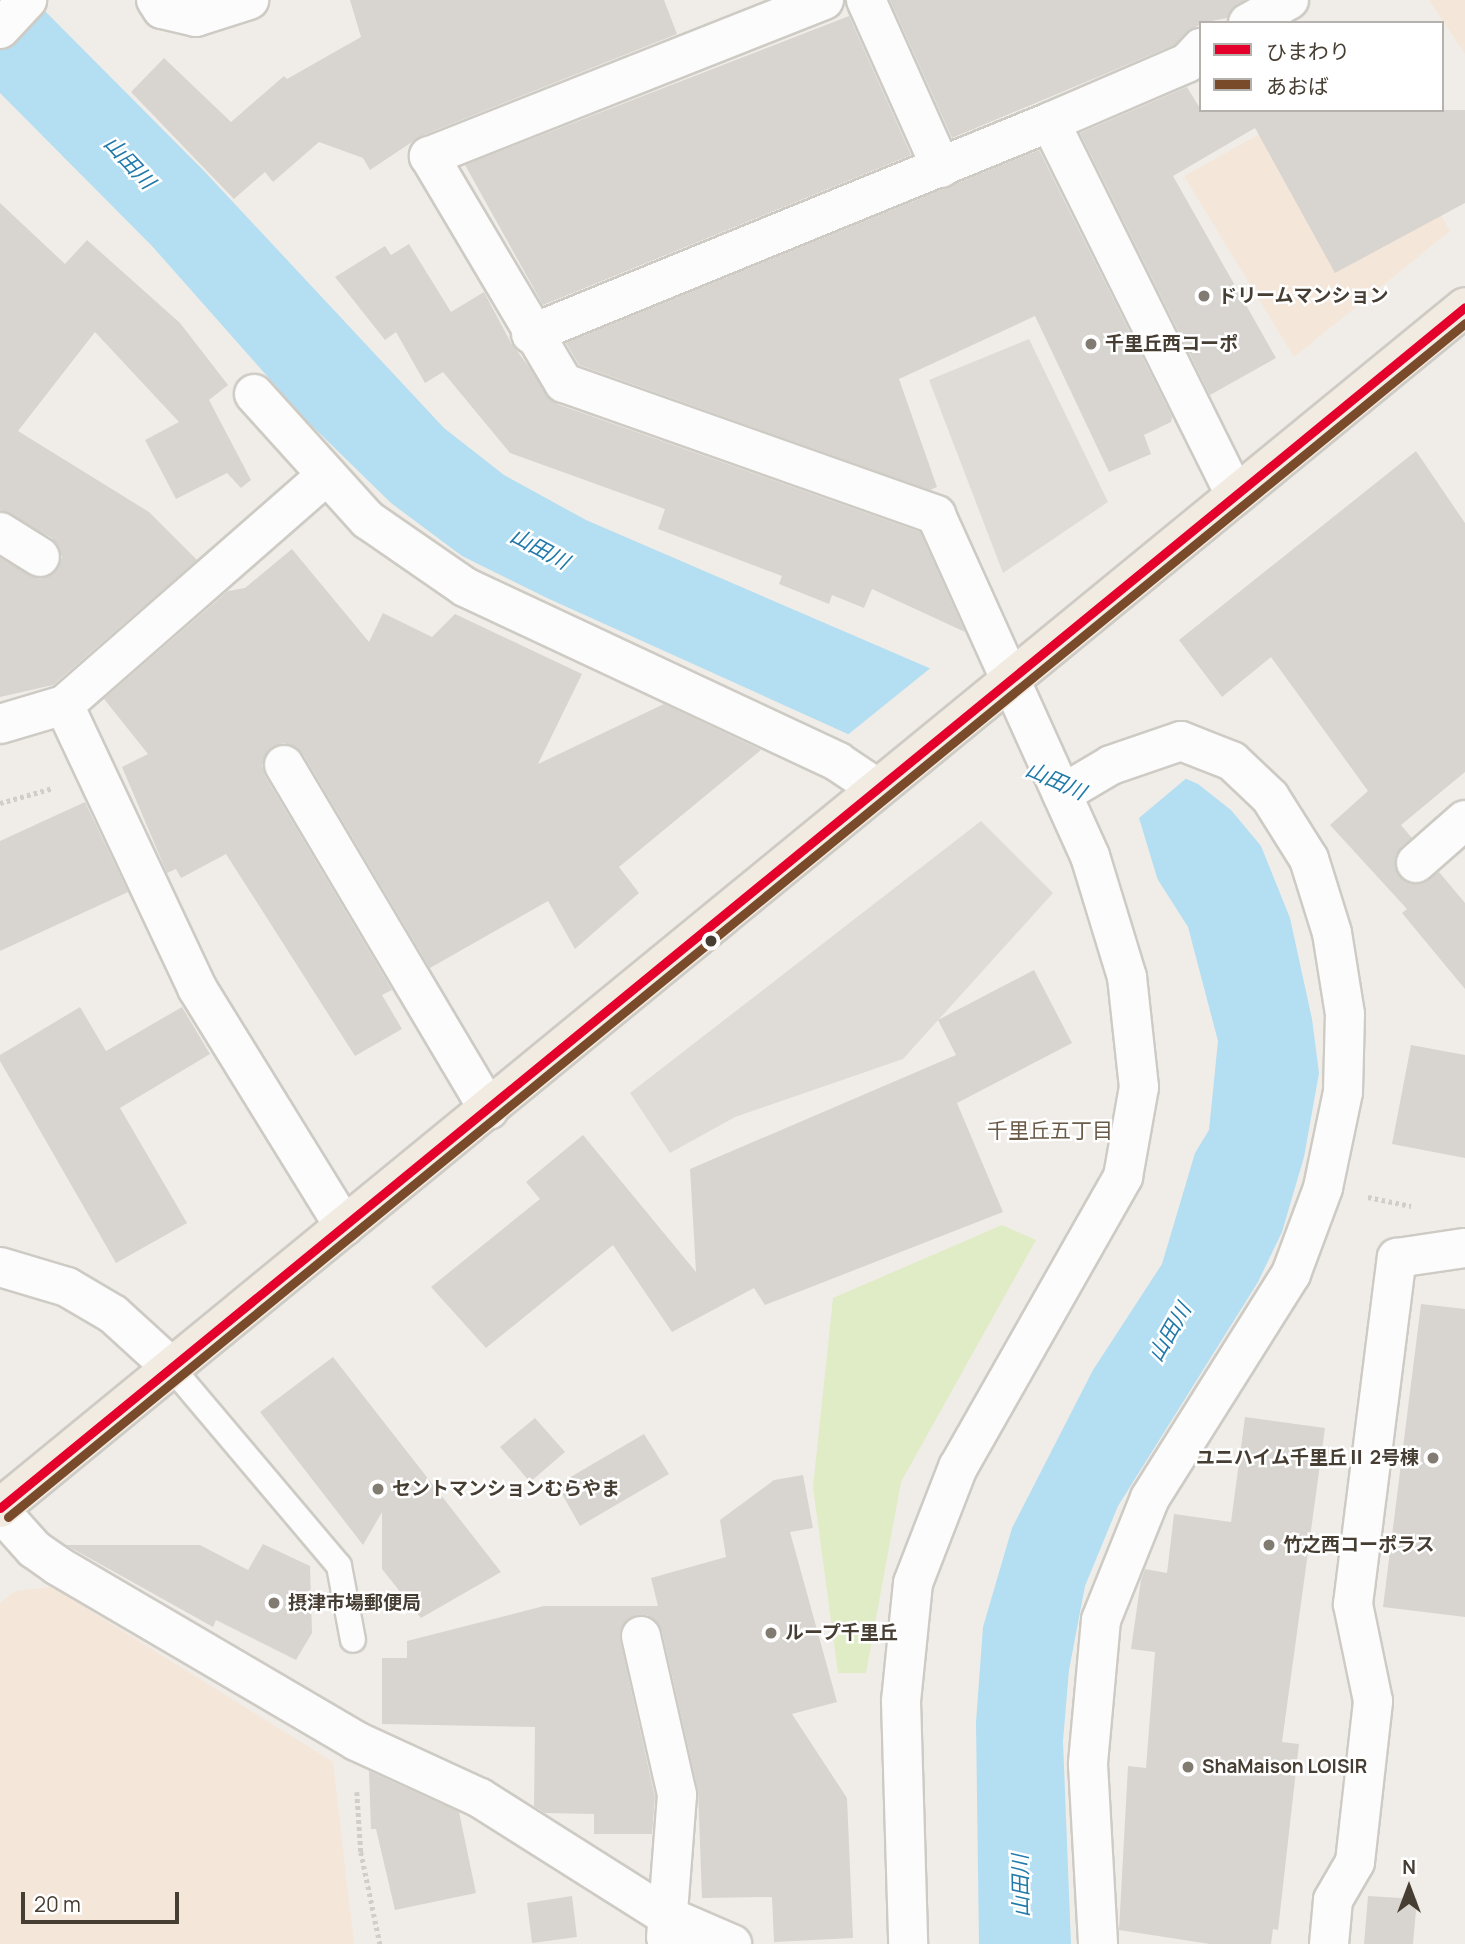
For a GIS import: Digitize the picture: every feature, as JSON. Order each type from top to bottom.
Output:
[{"type":"main road","points":[[0,1509],[1465,307]]},
{"type":"street","points":[[0,29],[27,0]]},
{"type":"street","points":[[156,0],[162,9],[196,18],[248,0]]},
{"type":"street","points":[[824,0],[429,156],[531,334],[564,383],[936,515],[1015,675],[1062,794],[1090,856],[1127,977],[1139,1087],[1123,1177],[958,1467],[913,1583],[901,1700],[908,1944]]},
{"type":"street","points":[[866,0],[941,168]]},
{"type":"street","points":[[1252,21],[1289,0]]},
{"type":"street","points":[[531,334],[1050,122],[1187,63],[1199,50]]},
{"type":"street","points":[[1050,122],[1235,495]]},
{"type":"street","points":[[254,394],[368,520],[465,587],[838,762],[885,781]]},
{"type":"street","points":[[0,724],[64,705],[327,475]]},
{"type":"street","points":[[0,532],[40,557]]},
{"type":"street","points":[[64,705],[197,988],[344,1226]]},
{"type":"street","points":[[1062,794],[1147,751],[1181,741],[1232,761],[1270,797],[1310,859],[1332,933],[1345,1014],[1343,1092],[1323,1188],[1291,1274],[1150,1498],[1101,1620],[1088,1764],[1098,1944]]},
{"type":"street","points":[[284,765],[489,1110]]},
{"type":"street","points":[[1416,863],[1460,834]]},
{"type":"street","points":[[1329,1944],[1333,1900],[1355,1862],[1373,1700],[1353,1604],[1397,1258],[1465,1248]]},
{"type":"street","points":[[0,1267],[67,1287],[90,1300],[113,1314],[171,1367]]},
{"type":"street","points":[[0,1509],[34,1549],[58,1566],[355,1741],[480,1798],[667,1930],[732,1944]]},
{"type":"street","points":[[641,1636],[677,1795],[667,1930]]},
{"type":"lane","points":[[171,1367],[339,1566],[353,1640]]},
{"type":"path","points":[[1323,1188],[1426,1209]]},
{"type":"path","points":[[355,1741],[361,1852],[380,1944]]},
{"type":"shaded area","points":[[1429,0],[1465,0],[1465,54],[1444,21]]},
{"type":"shaded area","points":[[1299,112],[1382,112],[1450,231],[1294,357],[1184,176]]},
{"type":"shaded area","points":[[1029,339],[1108,502],[1003,573],[929,380]]},
{"type":"shaded area","points":[[981,821],[1053,893],[903,1059],[735,1117],[670,1153],[630,1093]]},
{"type":"shaded area","points":[[52,1587],[333,1762],[354,1944],[0,1944],[0,1603],[15,1591]]},
{"type":"green space","points":[[1002,1225],[1036,1240],[901,1482],[866,1673],[838,1673],[813,1487],[833,1298]]},
{"type":"water","name":"山田川","points":[[0,0],[34,0],[205,172],[444,428],[504,475],[586,520],[1198,784],[1231,810],[1261,846],[1290,918],[1312,1019],[1319,1073],[1304,1157],[1282,1232],[1258,1282],[1118,1506],[1085,1586],[1069,1670],[1063,1741],[1071,1944],[979,1944],[976,1722],[983,1627],[1012,1528],[1093,1370],[1162,1264],[1195,1153],[1209,1130],[1218,1041],[1188,927],[1153,872],[547,598],[462,556],[391,503],[305,419],[152,246],[0,93]]},
{"type":"pier","points":[[933,666],[1189,776],[1139,818],[1159,884],[1150,875],[845,737]]},
{"type":"building","points":[[350,0],[664,0],[677,34],[421,136],[370,170],[363,158],[319,142],[273,182],[265,172],[234,199],[131,92],[164,58],[231,122],[284,76],[287,79],[361,37]]},
{"type":"building","points":[[890,0],[1244,0],[1227,18],[1199,21],[1199,25],[1174,45],[952,138]]},
{"type":"building","points":[[849,16],[911,155],[543,305],[465,165]]},
{"type":"building","points":[[1187,87],[1199,107],[1199,112],[1465,110],[1465,203],[1335,273],[1255,128],[1173,176],[1276,358],[1210,395],[1080,133]]},
{"type":"building","points":[[1039,150],[1172,417],[1171,422],[1144,435],[1151,454],[1109,472],[1035,316],[899,379],[937,487],[930,490],[579,365],[566,343]]},
{"type":"building","points":[[0,203],[65,264],[87,240],[180,323],[228,385],[209,400],[251,480],[241,488],[227,473],[176,499],[145,440],[179,422],[95,332],[18,431],[149,512],[197,560],[53,685],[0,697],[0,558],[40,579],[58,569],[62,557],[52,538],[0,510]]},
{"type":"building","points":[[409,244],[451,312],[484,292],[511,343],[557,404],[920,532],[965,632],[872,589],[864,608],[832,595],[829,604],[779,584],[782,576],[658,529],[665,509],[510,453],[443,372],[425,383],[396,332],[385,340],[335,277],[385,246],[391,255]]},
{"type":"building","points":[[1416,451],[1465,523],[1465,772],[1401,825],[1412,838],[1396,855],[1395,867],[1410,884],[1421,884],[1439,872],[1465,903],[1465,989],[1402,913],[1407,909],[1330,825],[1368,791],[1271,657],[1222,697],[1179,640]]},
{"type":"building","points":[[292,549],[369,642],[383,613],[432,637],[455,614],[582,674],[538,764],[664,704],[761,750],[619,867],[639,893],[575,949],[548,901],[430,968],[303,754],[284,743],[272,747],[262,765],[265,776],[392,990],[382,995],[402,1029],[355,1056],[226,854],[181,878],[176,869],[167,873],[122,767],[148,754],[104,699],[228,591],[245,588]]},
{"type":"building","points":[[85,802],[128,892],[0,951],[0,841]]},
{"type":"building","points":[[1034,970],[1072,1043],[957,1103],[1003,1212],[765,1305],[754,1288],[672,1332],[613,1245],[486,1348],[431,1287],[540,1199],[526,1182],[583,1135],[696,1272],[690,1169],[956,1055],[938,1020]]},
{"type":"building","points":[[80,1007],[106,1051],[182,1007],[210,1054],[120,1108],[187,1223],[116,1263],[0,1061],[0,1055]]},
{"type":"building","points":[[1411,1045],[1465,1055],[1465,1158],[1392,1144]]},
{"type":"building","name":"ユニハイム千里丘Ⅱ 2号棟","points":[[1421,1304],[1465,1309],[1465,1617],[1383,1607]]},
{"type":"building","name":"セントマンションむらやま","points":[[333,1357],[501,1572],[421,1618],[382,1569],[382,1512],[363,1545],[260,1412]]},
{"type":"building","points":[[1245,1417],[1325,1428],[1282,1742],[1299,1744],[1278,1930],[1273,1929],[1271,1944],[1210,1944],[1119,1930],[1128,1766],[1146,1768],[1155,1652],[1131,1649],[1141,1580],[1145,1569],[1167,1573],[1174,1514],[1231,1522]]},
{"type":"building","points":[[535,1418],[565,1452],[530,1482],[500,1447]]},
{"type":"building","points":[[644,1434],[669,1474],[580,1526],[557,1485]]},
{"type":"building","points":[[803,1475],[813,1528],[790,1532],[837,1702],[792,1714],[847,1798],[853,1938],[774,1942],[772,1897],[702,1898],[698,1790],[662,1631],[648,1615],[627,1620],[620,1640],[655,1797],[652,1834],[594,1834],[594,1814],[545,1813],[534,1806],[535,1727],[382,1724],[382,1658],[407,1658],[407,1641],[544,1606],[658,1606],[651,1578],[726,1557],[720,1520],[774,1480]]},
{"type":"building","points":[[263,1544],[310,1566],[312,1633],[296,1660],[216,1620],[213,1627],[66,1545],[200,1545],[248,1570]]},
{"type":"building","points":[[369,1771],[459,1812],[476,1893],[395,1910],[376,1829],[371,1829]]},
{"type":"building","points":[[572,1896],[577,1937],[532,1943],[527,1903]]},
{"type":"building","points":[[1368,1896],[1417,1899],[1413,1944],[1364,1944]]},
{"type":"transit line","name":"ひまわり","points":[[0,1508],[1465,307]]},
{"type":"transit line","name":"あおば","points":[[8,1517],[1465,323]]},
{"type":"place","name":"ドリームマンション","points":[[1204,296]]},
{"type":"place","name":"千里丘西コーポ","points":[[1091,344]]},
{"type":"place","name":"ユニハイム千里丘Ⅱ 2号棟","points":[[1433,1458]]},
{"type":"place","name":"セントマンションむらやま","points":[[378,1489]]},
{"type":"place","name":"竹之西コーポラス","points":[[1269,1545]]},
{"type":"place","name":"摂津市場郵便局","points":[[274,1603]]},
{"type":"place","name":"ループ千里丘","points":[[771,1633]]},
{"type":"place","name":"ShaMaison LOISIR","points":[[1188,1767]]},
{"type":"district","name":"千里丘五丁目","points":[[1050,1130]]}]
